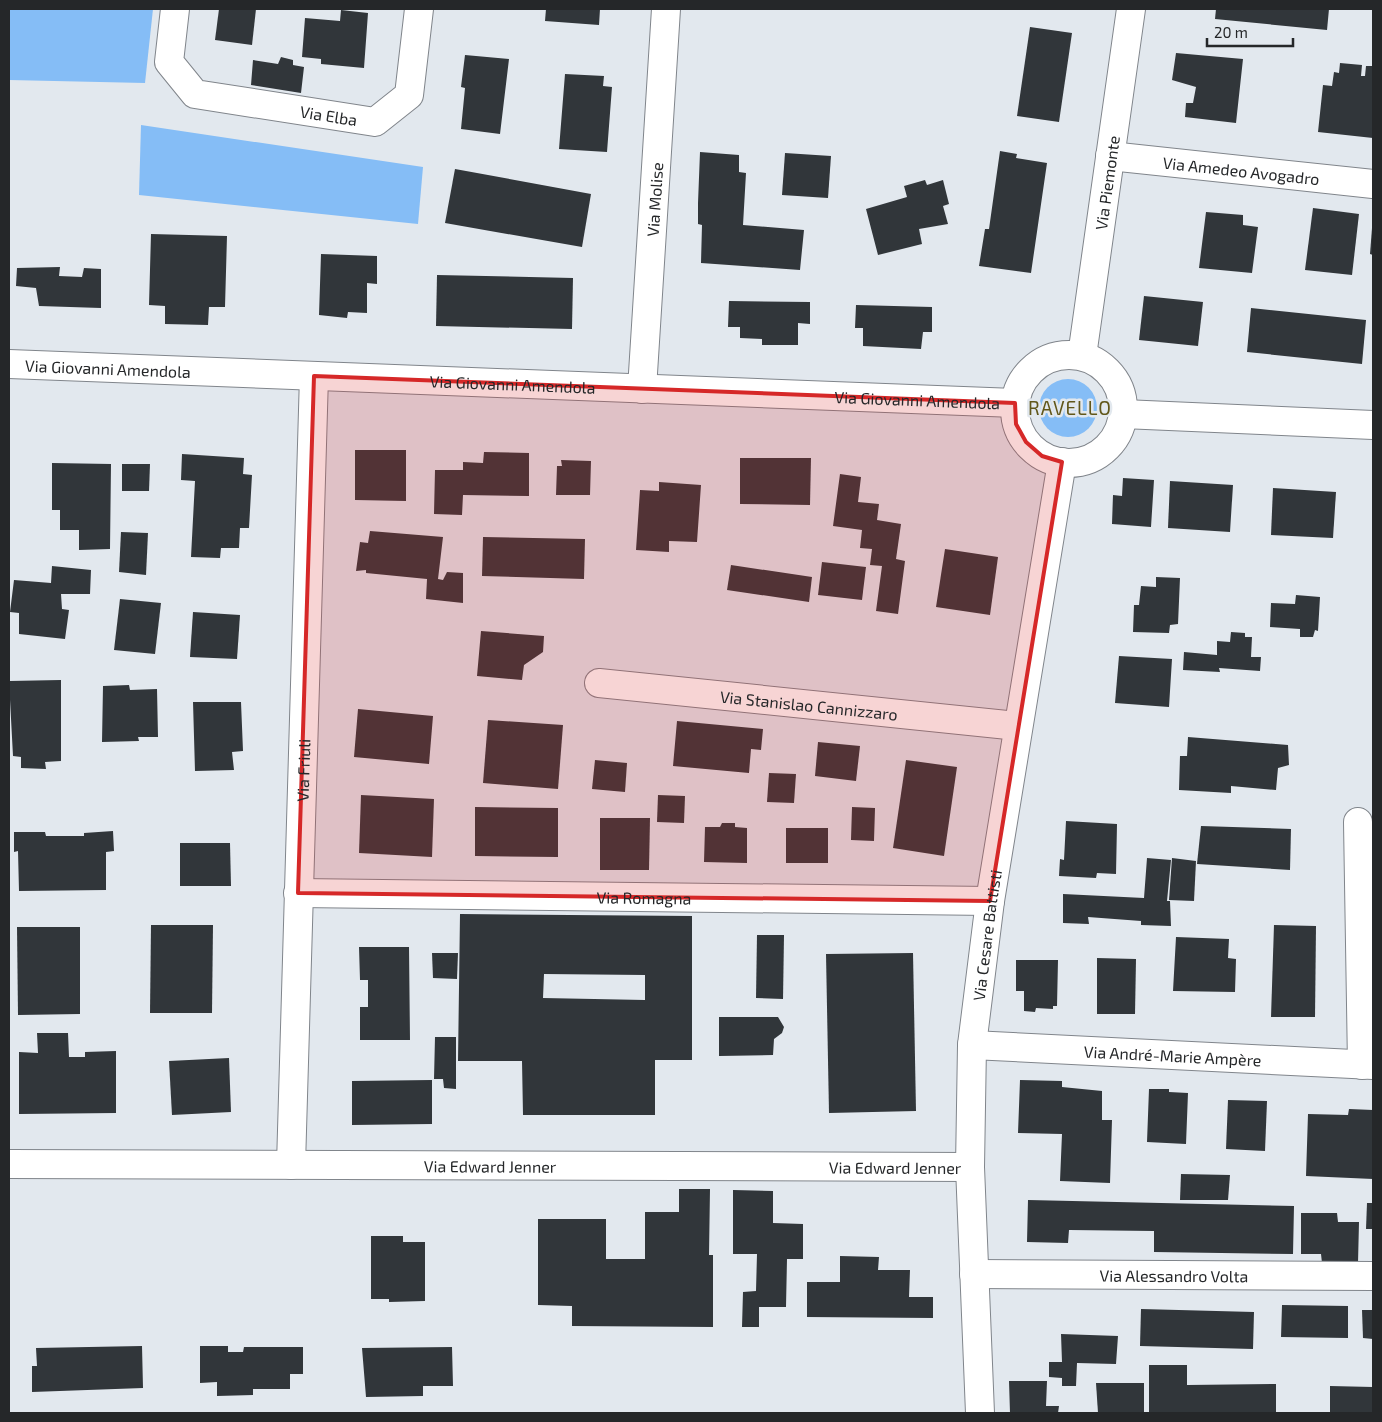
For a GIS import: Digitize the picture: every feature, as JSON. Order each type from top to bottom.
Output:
[{"type":"street","name":"Via Elba","points":[[175,9],[169,62],[195,94],[375,122],[409,95],[419,9]]},
{"type":"street","name":"Via Molise","points":[[642,389],[666,9]]},
{"type":"street","name":"Via Piemonte","points":[[1082,356],[1131,9]]},
{"type":"street","name":"Via Amedeo Avogadro","points":[[1110,156],[1373,184]]},
{"type":"street","points":[[1059,355],[1082,356],[1099,364],[1113,378],[1121,395],[1122,414],[1116,434],[1102,451],[1083,461],[1062,462],[1042,456],[1026,442],[1016,424],[1015,403],[1022,381],[1038,364],[1059,355]]},
{"type":"street","name":"Via Giovanni Amendola","points":[[9,364],[1015,403]]},
{"type":"street","name":"Via Friuli","points":[[291,1165],[314,376]]},
{"type":"street","points":[[1122,414],[1373,425]]},
{"type":"street","name":"Via Cesare Battisti","points":[[980,1413],[970,1167],[972,1045],[990,901],[1062,462]]},
{"type":"street","name":"Via Stanislao Cannizzaro","points":[[599,683],[1018,726]]},
{"type":"street","points":[[1358,822],[1368,1065]]},
{"type":"street","name":"Via Romagna","points":[[298,893],[990,901]]},
{"type":"street","name":"Via André-Marie Ampère","points":[[972,1045],[1368,1065]]},
{"type":"street","name":"Via Edward Jenner","points":[[9,1164],[970,1167]]},
{"type":"street","name":"Via Alessandro Volta","points":[[974,1274],[1373,1276]]},
{"type":"highlighted area","points":[[314,376],[1015,403],[1016,424],[1026,442],[1042,456],[1062,462],[990,901],[298,893]]},
{"type":"shaded area","points":[[9,9],[153,9],[145,83],[9,80]]},
{"type":"shaded area","points":[[141,125],[423,167],[418,224],[139,195]]},
{"type":"shaded area","points":[[1068,379],[1084,384],[1092,392],[1097,408],[1092,424],[1084,432],[1068,437],[1052,432],[1044,424],[1039,408],[1044,392],[1052,384]]},
{"type":"building","points":[[219,9],[256,9],[252,45],[215,40]]},
{"type":"building","points":[[546,9],[600,9],[599,25],[545,21]]},
{"type":"building","points":[[1216,9],[1329,9],[1327,30],[1215,19]]},
{"type":"building","points":[[341,10],[368,13],[364,68],[321,64],[321,59],[302,57],[305,18],[340,21]]},
{"type":"building","points":[[1030,27],[1072,33],[1059,122],[1017,116]]},
{"type":"building","points":[[1176,53],[1243,59],[1236,123],[1185,117],[1186,103],[1193,103],[1196,87],[1172,80]]},
{"type":"building","points":[[465,55],[509,59],[500,134],[461,129],[465,88],[461,87]]},
{"type":"building","points":[[281,57],[293,60],[293,65],[304,67],[301,93],[251,85],[253,60],[278,64]]},
{"type":"building","points":[[1340,63],[1362,65],[1361,76],[1365,76],[1366,66],[1373,66],[1373,138],[1318,132],[1323,85],[1332,86],[1334,72],[1339,73]]},
{"type":"building","points":[[565,74],[604,76],[603,86],[612,87],[607,152],[559,149]]},
{"type":"building","points":[[1000,151],[1017,154],[1016,158],[1047,163],[1031,273],[979,266],[985,229],[989,229]]},
{"type":"building","points":[[700,152],[739,155],[739,172],[746,173],[743,225],[804,230],[800,270],[701,263],[702,225],[698,224]]},
{"type":"building","points":[[785,153],[831,156],[828,198],[782,195]]},
{"type":"building","points":[[455,169],[591,194],[582,247],[445,223]]},
{"type":"building","points":[[925,180],[927,185],[943,180],[949,204],[943,206],[948,224],[919,229],[922,244],[878,255],[866,209],[907,197],[904,186]]},
{"type":"building","points":[[1313,208],[1359,214],[1352,275],[1305,270]]},
{"type":"building","points":[[1206,212],[1243,215],[1243,225],[1258,227],[1252,273],[1199,268]]},
{"type":"building","points":[[1373,228],[1373,255],[1370,254]]},
{"type":"building","points":[[151,234],[227,236],[225,307],[209,307],[208,325],[165,324],[165,306],[149,305]]},
{"type":"building","points":[[321,254],[377,256],[377,284],[367,283],[367,313],[348,312],[347,318],[319,315]]},
{"type":"building","points":[[60,267],[59,276],[82,277],[84,268],[101,269],[101,308],[39,306],[36,288],[16,286],[17,268]]},
{"type":"building","points":[[437,275],[573,278],[572,329],[436,326]]},
{"type":"building","points":[[1144,296],[1203,302],[1198,346],[1139,340]]},
{"type":"building","points":[[729,301],[810,302],[810,324],[798,323],[798,345],[762,345],[762,339],[740,338],[740,327],[728,327]]},
{"type":"building","points":[[856,305],[932,307],[932,332],[923,332],[921,349],[863,346],[863,328],[855,328]]},
{"type":"building","points":[[1251,308],[1366,320],[1362,364],[1247,352]]},
{"type":"building","points":[[355,450],[406,450],[406,501],[355,500]]},
{"type":"building","points":[[484,452],[529,453],[529,496],[463,495],[462,515],[434,514],[435,470],[463,470],[463,462],[483,463]]},
{"type":"building","points":[[182,454],[244,458],[243,474],[252,475],[249,528],[240,528],[239,548],[221,548],[220,558],[191,557],[195,481],[181,480]]},
{"type":"building","points":[[740,458],[811,458],[810,505],[740,504]]},
{"type":"building","points":[[561,460],[591,461],[590,495],[556,495],[557,466],[562,466]]},
{"type":"building","points":[[52,463],[111,464],[110,549],[79,550],[79,530],[60,530],[60,510],[52,510]]},
{"type":"building","points":[[122,464],[150,464],[149,491],[122,491]]},
{"type":"building","points":[[840,474],[861,477],[858,502],[879,504],[877,520],[901,524],[896,559],[905,561],[898,614],[876,611],[882,566],[870,565],[872,549],[860,548],[862,530],[833,526]]},
{"type":"building","points":[[1123,478],[1154,480],[1151,527],[1112,524],[1113,495],[1122,496]]},
{"type":"building","points":[[1170,481],[1233,485],[1230,532],[1168,528]]},
{"type":"building","points":[[659,482],[701,485],[697,542],[669,541],[669,552],[636,550],[640,490],[659,491]]},
{"type":"building","points":[[1273,488],[1336,492],[1333,538],[1271,535]]},
{"type":"building","points":[[370,531],[443,537],[438,579],[443,580],[447,572],[463,573],[463,603],[426,599],[427,579],[366,573],[366,570],[356,571],[360,542],[368,543]]},
{"type":"building","points":[[121,532],[148,533],[146,575],[119,572]]},
{"type":"building","points":[[483,537],[585,539],[584,579],[482,576]]},
{"type":"building","points":[[945,549],[998,557],[990,615],[936,607]]},
{"type":"building","points":[[822,562],[866,567],[862,600],[818,595]]},
{"type":"building","points":[[731,565],[812,577],[809,602],[727,590]]},
{"type":"building","points":[[52,566],[91,570],[90,594],[61,594],[62,609],[69,610],[65,639],[19,634],[19,613],[10,612],[14,580],[51,583]]},
{"type":"building","points":[[1156,577],[1180,578],[1178,624],[1170,625],[1169,633],[1133,632],[1134,605],[1139,605],[1141,586],[1156,587]]},
{"type":"building","points":[[1296,595],[1320,597],[1318,631],[1315,630],[1313,637],[1300,637],[1300,629],[1270,627],[1271,603],[1295,604]]},
{"type":"building","points":[[120,599],[161,603],[155,654],[114,650]]},
{"type":"building","points":[[193,612],[240,615],[237,659],[190,657]]},
{"type":"building","points":[[481,631],[544,636],[543,652],[524,665],[522,680],[477,676]]},
{"type":"building","points":[[1231,632],[1245,633],[1245,637],[1252,637],[1251,657],[1261,657],[1260,671],[1219,668],[1220,672],[1183,670],[1184,652],[1217,655],[1217,641],[1230,642]]},
{"type":"building","points":[[1119,656],[1172,659],[1169,707],[1115,703]]},
{"type":"building","points":[[61,680],[61,761],[45,762],[46,769],[21,768],[21,757],[13,756],[9,681]]},
{"type":"building","points":[[129,685],[130,690],[157,689],[158,737],[138,737],[139,741],[102,742],[103,686]]},
{"type":"building","points":[[193,702],[241,702],[243,751],[232,752],[234,770],[195,771]]},
{"type":"building","points":[[358,709],[433,716],[429,764],[354,757]]},
{"type":"building","points":[[488,720],[563,725],[558,789],[483,783]]},
{"type":"building","points":[[677,721],[763,729],[761,750],[751,749],[749,773],[673,766]]},
{"type":"building","points":[[1188,737],[1288,745],[1289,765],[1278,768],[1276,790],[1231,786],[1231,793],[1179,790],[1180,756],[1187,756]]},
{"type":"building","points":[[818,742],[860,746],[856,781],[815,776]]},
{"type":"building","points":[[595,760],[627,763],[625,792],[592,789]]},
{"type":"building","points":[[906,760],[957,767],[944,856],[893,848]]},
{"type":"building","points":[[769,773],[796,774],[794,803],[767,802]]},
{"type":"building","points":[[361,795],[434,799],[432,857],[359,853]]},
{"type":"building","points":[[658,795],[685,796],[684,823],[657,822]]},
{"type":"building","points":[[475,807],[558,808],[558,857],[475,856]]},
{"type":"building","points":[[852,807],[875,808],[874,841],[851,840]]},
{"type":"building","points":[[600,818],[650,818],[649,870],[600,870]]},
{"type":"building","points":[[1066,821],[1117,824],[1116,874],[1097,873],[1096,878],[1059,876],[1060,859],[1064,860]]},
{"type":"building","points":[[722,823],[735,823],[735,827],[747,828],[747,863],[704,862],[705,827],[720,827]]},
{"type":"building","points":[[1201,826],[1291,829],[1290,870],[1197,864]]},
{"type":"building","points":[[786,828],[828,828],[828,863],[786,863]]},
{"type":"building","points":[[113,831],[114,851],[106,852],[106,890],[19,891],[18,851],[14,852],[14,832],[45,832],[46,836],[84,836],[84,833]]},
{"type":"building","points":[[180,843],[230,843],[231,886],[180,886]]},
{"type":"building","points":[[1147,858],[1171,860],[1167,901],[1170,901],[1171,926],[1141,925],[1141,921],[1088,917],[1089,924],[1063,923],[1063,894],[1144,898]]},
{"type":"building","points":[[1172,858],[1196,861],[1194,901],[1169,900]]},
{"type":"building","points":[[460,914],[692,916],[692,1060],[655,1060],[655,1115],[523,1115],[522,1061],[458,1061]],"holes":[[[544,974],[645,975],[645,1000],[543,998]]]},
{"type":"building","points":[[151,925],[213,925],[212,1013],[150,1013]]},
{"type":"building","points":[[1274,925],[1316,926],[1315,1017],[1271,1017]]},
{"type":"building","points":[[17,927],[80,927],[80,1014],[18,1015]]},
{"type":"building","points":[[757,935],[784,935],[783,999],[756,998]]},
{"type":"building","points":[[1176,937],[1229,939],[1228,958],[1236,959],[1235,992],[1173,991]]},
{"type":"building","points":[[359,947],[409,947],[410,1040],[360,1040],[360,1007],[368,1007],[368,980],[360,980]]},
{"type":"building","points":[[432,953],[458,953],[457,979],[433,978]]},
{"type":"building","points":[[913,953],[916,1111],[829,1113],[826,954]]},
{"type":"building","points":[[1097,958],[1136,959],[1135,1014],[1097,1014]]},
{"type":"building","points":[[1016,960],[1058,960],[1057,1006],[1053,1006],[1053,1009],[1036,1008],[1035,1012],[1024,1011],[1024,991],[1016,991]]},
{"type":"building","points":[[719,1017],[778,1017],[784,1027],[782,1033],[774,1039],[773,1055],[719,1056]]},
{"type":"building","points":[[37,1033],[68,1033],[69,1057],[85,1057],[85,1052],[116,1051],[116,1113],[19,1114],[19,1052],[38,1053]]},
{"type":"building","points":[[435,1037],[456,1037],[456,1089],[444,1088],[443,1079],[434,1079]]},
{"type":"building","points":[[229,1058],[231,1112],[172,1115],[169,1061]]},
{"type":"building","points":[[432,1080],[432,1124],[352,1125],[352,1081]]},
{"type":"building","points":[[1020,1080],[1062,1081],[1062,1087],[1102,1091],[1102,1120],[1112,1120],[1110,1183],[1060,1181],[1062,1134],[1018,1133]]},
{"type":"building","points":[[1149,1089],[1169,1089],[1169,1092],[1188,1093],[1186,1144],[1147,1142]]},
{"type":"building","points":[[1228,1100],[1267,1101],[1265,1151],[1226,1149]]},
{"type":"building","points":[[1349,1109],[1373,1110],[1373,1179],[1306,1176],[1308,1114],[1348,1115]]},
{"type":"building","points":[[1181,1174],[1230,1175],[1228,1200],[1180,1200]]},
{"type":"building","points":[[679,1189],[710,1189],[709,1255],[713,1255],[713,1327],[572,1326],[572,1306],[538,1305],[538,1219],[606,1219],[606,1259],[645,1259],[645,1212],[679,1212]]},
{"type":"building","points":[[733,1190],[773,1191],[773,1223],[803,1224],[803,1259],[787,1259],[786,1307],[759,1307],[759,1327],[742,1327],[743,1292],[756,1291],[757,1254],[733,1254]]},
{"type":"building","points":[[1028,1200],[1294,1206],[1293,1254],[1154,1252],[1154,1231],[1069,1230],[1068,1243],[1027,1242]]},
{"type":"building","points":[[1367,1203],[1373,1203],[1373,1229],[1366,1229]]},
{"type":"building","points":[[1301,1213],[1337,1213],[1338,1222],[1359,1222],[1358,1263],[1322,1263],[1321,1254],[1301,1254]]},
{"type":"building","points":[[371,1236],[403,1236],[403,1242],[425,1242],[425,1301],[389,1302],[389,1299],[371,1299]]},
{"type":"building","points":[[840,1256],[879,1257],[878,1270],[910,1270],[909,1297],[933,1297],[933,1318],[807,1317],[807,1282],[840,1282]]},
{"type":"building","points":[[1282,1305],[1348,1306],[1348,1338],[1281,1337]]},
{"type":"building","points":[[1141,1309],[1254,1312],[1253,1349],[1140,1346]]},
{"type":"building","points":[[1362,1310],[1373,1310],[1373,1339],[1363,1338]]},
{"type":"building","points":[[1061,1334],[1118,1336],[1116,1364],[1077,1363],[1076,1386],[1062,1386],[1062,1378],[1049,1377],[1049,1362],[1062,1362]]},
{"type":"building","points":[[142,1346],[143,1388],[32,1392],[32,1366],[37,1366],[36,1348]]},
{"type":"building","points":[[200,1346],[228,1346],[228,1352],[243,1352],[244,1347],[303,1347],[303,1374],[290,1374],[290,1389],[253,1389],[253,1395],[217,1396],[217,1382],[200,1383]]},
{"type":"building","points":[[452,1347],[453,1386],[423,1386],[423,1396],[366,1397],[362,1348]]},
{"type":"building","points":[[1149,1365],[1187,1365],[1187,1385],[1276,1384],[1276,1413],[1149,1413]]},
{"type":"building","points":[[1009,1381],[1047,1381],[1046,1406],[1059,1406],[1058,1413],[1010,1413]]},
{"type":"building","points":[[1096,1383],[1144,1383],[1144,1413],[1098,1413]]},
{"type":"building","points":[[1330,1386],[1373,1387],[1373,1413],[1330,1413]]},
{"type":"district","name":"RAVELLO","points":[[1070,407]]}]
